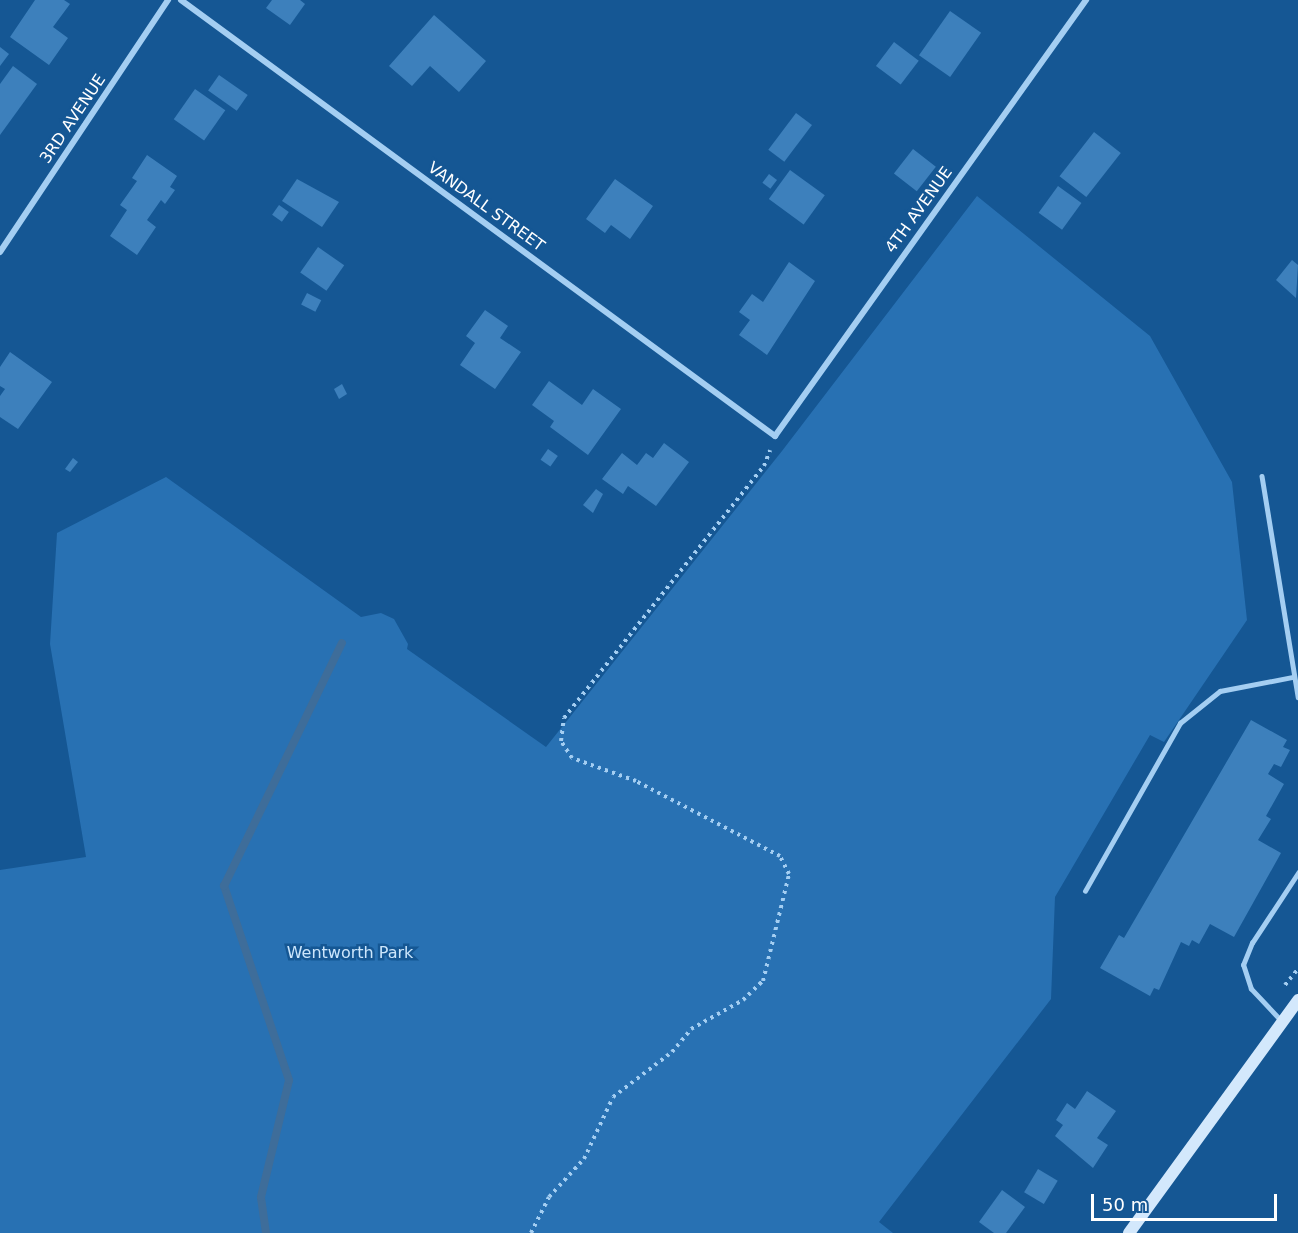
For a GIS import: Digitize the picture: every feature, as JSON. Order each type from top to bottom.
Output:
[{"type":"street","name":"3RD AVENUE","points":[[0,252],[168,0]]},
{"type":"street","name":"VANDALL STREET","points":[[181,0],[775,436]]},
{"type":"street","name":"4TH AVENUE","points":[[775,436],[1086,0]]},
{"type":"street","points":[[1129,1233],[1298,1000]]},
{"type":"lane","points":[[1262,476],[1298,697]]},
{"type":"lane","points":[[1085,891],[1180,723],[1220,691],[1293,677]]},
{"type":"lane","points":[[1282,1022],[1251,989],[1243,965],[1252,943],[1298,873]]},
{"type":"path","points":[[531,1233],[549,1197],[584,1159],[613,1097],[672,1052],[691,1029],[743,1000],[763,981],[789,874],[780,856],[636,782],[572,758],[561,741],[564,718],[764,466],[775,436]]},
{"type":"green space","name":"Wentworth Park","points":[[977,196],[1150,336],[1232,482],[1247,620],[1164,742],[1150,735],[1055,897],[1051,999],[879,1222],[893,1233],[0,1233],[0,870],[86,857],[50,644],[57,533],[166,477],[361,617],[381,613],[394,619],[408,644],[407,649],[546,747],[782,451]]},
{"type":"building","points":[[35,0],[64,0],[70,4],[53,27],[68,38],[49,65],[10,37]]},
{"type":"building","points":[[272,0],[300,0],[305,4],[290,25],[266,8]]},
{"type":"building","points":[[950,11],[981,33],[950,77],[919,55]]},
{"type":"building","points":[[434,15],[486,61],[459,92],[430,66],[412,86],[389,66]]},
{"type":"building","points":[[894,42],[919,61],[901,85],[876,66]]},
{"type":"building","points":[[0,47],[9,54],[0,66]]},
{"type":"building","points":[[13,66],[37,84],[0,135],[0,84]]},
{"type":"building","points":[[219,75],[248,95],[237,111],[208,91]]},
{"type":"building","points":[[195,89],[225,110],[204,141],[174,119]]},
{"type":"building","points":[[796,113],[812,125],[784,162],[768,150]]},
{"type":"building","points":[[1094,132],[1121,153],[1086,197],[1060,176]]},
{"type":"building","points":[[913,149],[936,167],[917,191],[894,173]]},
{"type":"building","points":[[147,155],[177,176],[170,187],[175,190],[165,204],[161,200],[147,220],[156,227],[137,255],[110,236],[127,210],[120,205],[137,181],[132,178]]},
{"type":"building","points":[[790,170],[825,195],[804,224],[769,199]]},
{"type":"building","points":[[769,174],[777,180],[770,189],[762,183]]},
{"type":"building","points":[[297,179],[339,202],[322,227],[282,201]]},
{"type":"building","points":[[615,179],[653,206],[630,239],[611,225],[605,233],[586,219]]},
{"type":"building","points":[[1058,186],[1081,203],[1062,230],[1039,213]]},
{"type":"building","points":[[279,205],[289,212],[282,222],[272,215]]},
{"type":"building","points":[[318,247],[344,265],[326,291],[300,272]]},
{"type":"building","points":[[1292,260],[1298,265],[1296,298],[1276,280]]},
{"type":"building","points":[[789,262],[815,281],[767,355],[739,335],[750,320],[739,312],[752,294],[763,302]]},
{"type":"building","points":[[307,293],[321,300],[315,312],[301,305]]},
{"type":"building","points":[[485,310],[508,326],[500,338],[521,352],[495,389],[460,365],[475,343],[466,336]]},
{"type":"building","points":[[10,352],[52,382],[18,429],[0,417],[0,396],[5,389],[0,386],[0,367]]},
{"type":"building","points":[[549,381],[582,405],[593,389],[621,409],[588,455],[550,427],[554,421],[532,405]]},
{"type":"building","points":[[342,384],[347,394],[339,399],[334,389]]},
{"type":"building","points":[[664,443],[689,462],[656,506],[628,486],[623,494],[602,479],[622,453],[637,465],[646,453],[653,458]]},
{"type":"building","points":[[548,449],[558,456],[550,467],[541,460]]},
{"type":"building","points":[[73,458],[78,462],[70,472],[65,469]]},
{"type":"building","points":[[596,489],[603,494],[593,513],[583,505]]},
{"type":"building","points":[[1251,720],[1287,740],[1283,747],[1290,750],[1281,767],[1274,764],[1268,774],[1284,784],[1266,816],[1271,819],[1258,840],[1281,853],[1234,937],[1210,924],[1199,944],[1192,940],[1189,946],[1181,942],[1159,990],[1154,988],[1150,996],[1100,968],[1119,935],[1124,938]]},
{"type":"building","points":[[1087,1091],[1116,1111],[1097,1138],[1108,1145],[1093,1168],[1055,1136],[1063,1125],[1056,1120],[1067,1103],[1075,1109]]},
{"type":"building","points":[[1038,1169],[1058,1181],[1044,1204],[1024,1192]]},
{"type":"building","points":[[1002,1190],[1025,1207],[1006,1233],[994,1233],[979,1222]]},
{"type":"waterway","points":[[266,1233],[261,1197],[289,1080],[224,886],[342,643]]}]
